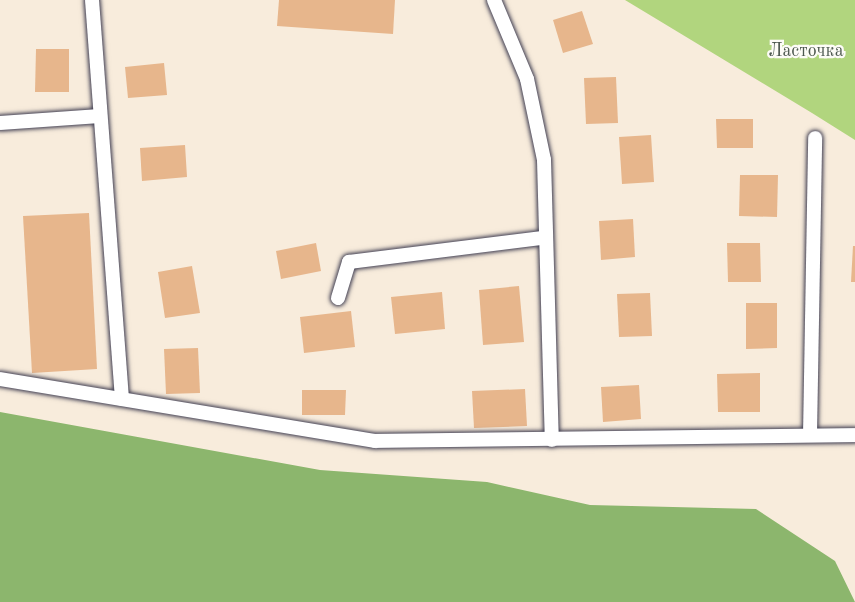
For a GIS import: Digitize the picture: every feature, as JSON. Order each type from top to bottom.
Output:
[{"type":"street","points":[[92,0],[122,399]]},
{"type":"street","points":[[494,0],[527,80],[544,160],[543,238],[552,440]]},
{"type":"street","points":[[0,123],[100,116]]},
{"type":"street","points":[[810,435],[815,138]]},
{"type":"street","points":[[338,298],[349,262],[543,238]]},
{"type":"street","points":[[0,379],[375,441],[855,435]]},
{"type":"green space","name":"Ласточка","points":[[625,0],[855,0],[855,140],[812,113]]},
{"type":"green space","points":[[0,412],[320,470],[487,482],[590,505],[756,509],[835,561],[855,602],[0,602]]},
{"type":"building","points":[[279,0],[395,0],[393,34],[277,26]]},
{"type":"building","points":[[582,11],[593,44],[563,53],[553,20]]},
{"type":"building","points":[[36,49],[69,49],[69,92],[35,92]]},
{"type":"building","points":[[164,63],[167,95],[128,98],[125,67]]},
{"type":"building","points":[[616,77],[618,123],[586,124],[584,78]]},
{"type":"building","points":[[716,119],[753,119],[753,148],[717,148]]},
{"type":"building","points":[[651,135],[654,182],[622,184],[619,137]]},
{"type":"building","points":[[185,145],[187,177],[142,181],[140,148]]},
{"type":"building","points":[[740,175],[778,175],[777,217],[739,216]]},
{"type":"building","points":[[89,213],[97,369],[32,373],[23,216]]},
{"type":"building","points":[[633,219],[635,257],[601,260],[599,221]]},
{"type":"building","points":[[316,243],[321,271],[281,279],[276,251]]},
{"type":"building","points":[[727,243],[760,243],[761,282],[728,282]]},
{"type":"building","points":[[853,246],[855,246],[855,282],[851,282]]},
{"type":"building","points":[[192,266],[200,313],[165,318],[158,272]]},
{"type":"building","points":[[519,286],[524,342],[483,345],[479,290]]},
{"type":"building","points":[[442,292],[445,329],[395,334],[391,297]]},
{"type":"building","points":[[650,293],[652,336],[619,337],[617,294]]},
{"type":"building","points":[[746,303],[777,303],[777,348],[746,349]]},
{"type":"building","points":[[351,311],[355,347],[304,353],[300,317]]},
{"type":"building","points":[[198,348],[200,393],[166,394],[164,349]]},
{"type":"building","points":[[760,373],[760,412],[718,412],[717,374]]},
{"type":"building","points":[[639,385],[641,419],[603,422],[601,387]]},
{"type":"building","points":[[525,389],[527,426],[474,428],[472,391]]},
{"type":"building","points":[[302,390],[346,390],[345,415],[302,415]]}]
